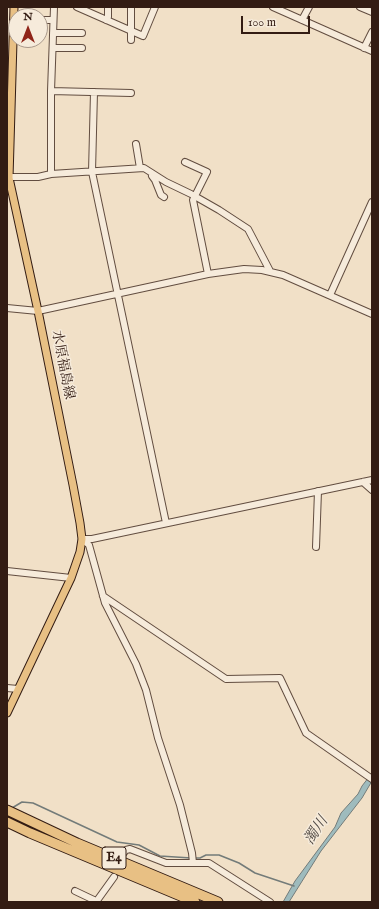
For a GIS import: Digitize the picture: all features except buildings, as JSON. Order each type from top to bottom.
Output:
[{"type":"highway","name":"E4","points":[[9,811],[84,846],[218,902]]},
{"type":"highway","name":"E4","points":[[7,822],[195,902]]},
{"type":"main road","name":"水原福島線","points":[[7,713],[71,578],[80,552],[82,539],[73,485],[38,311],[8,178],[10,55]]},
{"type":"street","points":[[51,174],[54,7]]},
{"type":"street","points":[[77,7],[143,36],[156,7]]},
{"type":"street","points":[[106,20],[108,17],[108,7]]},
{"type":"street","points":[[131,7],[131,40]]},
{"type":"street","points":[[273,7],[372,51]]},
{"type":"street","points":[[302,20],[309,7]]},
{"type":"street","points":[[360,7],[372,12]]},
{"type":"street","points":[[48,20],[53,20]]},
{"type":"street","points":[[364,48],[372,32]]},
{"type":"street","points":[[53,33],[82,33]]},
{"type":"street","points":[[53,48],[82,48]]},
{"type":"street","points":[[52,92],[131,93]]},
{"type":"street","points":[[94,92],[92,172],[166,523]]},
{"type":"street","points":[[136,144],[140,168]]},
{"type":"street","points":[[185,162],[207,172],[198,193],[193,200],[208,274]]},
{"type":"street","points":[[8,178],[38,177],[51,174],[140,168],[145,169],[195,196],[248,229],[270,271]]},
{"type":"street","points":[[152,174],[161,195],[164,197]]},
{"type":"street","points":[[330,295],[372,202]]},
{"type":"street","points":[[7,308],[38,311],[208,274],[244,269],[270,271],[291,278],[372,314]]},
{"type":"street","points":[[82,539],[92,539],[372,480]]},
{"type":"street","points":[[364,482],[372,490]]},
{"type":"street","points":[[316,547],[318,491]]},
{"type":"street","points":[[82,539],[89,545],[108,610],[136,664],[146,690],[158,738],[180,805],[192,853],[193,863]]},
{"type":"street","points":[[7,571],[71,578]]},
{"type":"street","points":[[103,596],[226,679],[280,678],[283,681],[306,733],[372,779]]},
{"type":"street","points":[[7,688],[18,689]]},
{"type":"street","points":[[122,855],[126,850],[130,849],[166,863],[209,863],[270,902]]},
{"type":"street","points":[[75,891],[96,902],[114,878]]},
{"type":"water","name":"濁川","points":[[372,773],[372,781],[362,798],[321,851],[289,902],[283,902],[295,881],[335,827],[341,813],[358,794]]},
{"type":"waterway","points":[[12,808],[22,802],[33,803],[117,842],[139,845],[160,856],[191,858]]},
{"type":"waterway","points":[[195,858],[200,858],[206,855],[219,855],[239,863],[255,873],[294,886]]}]
